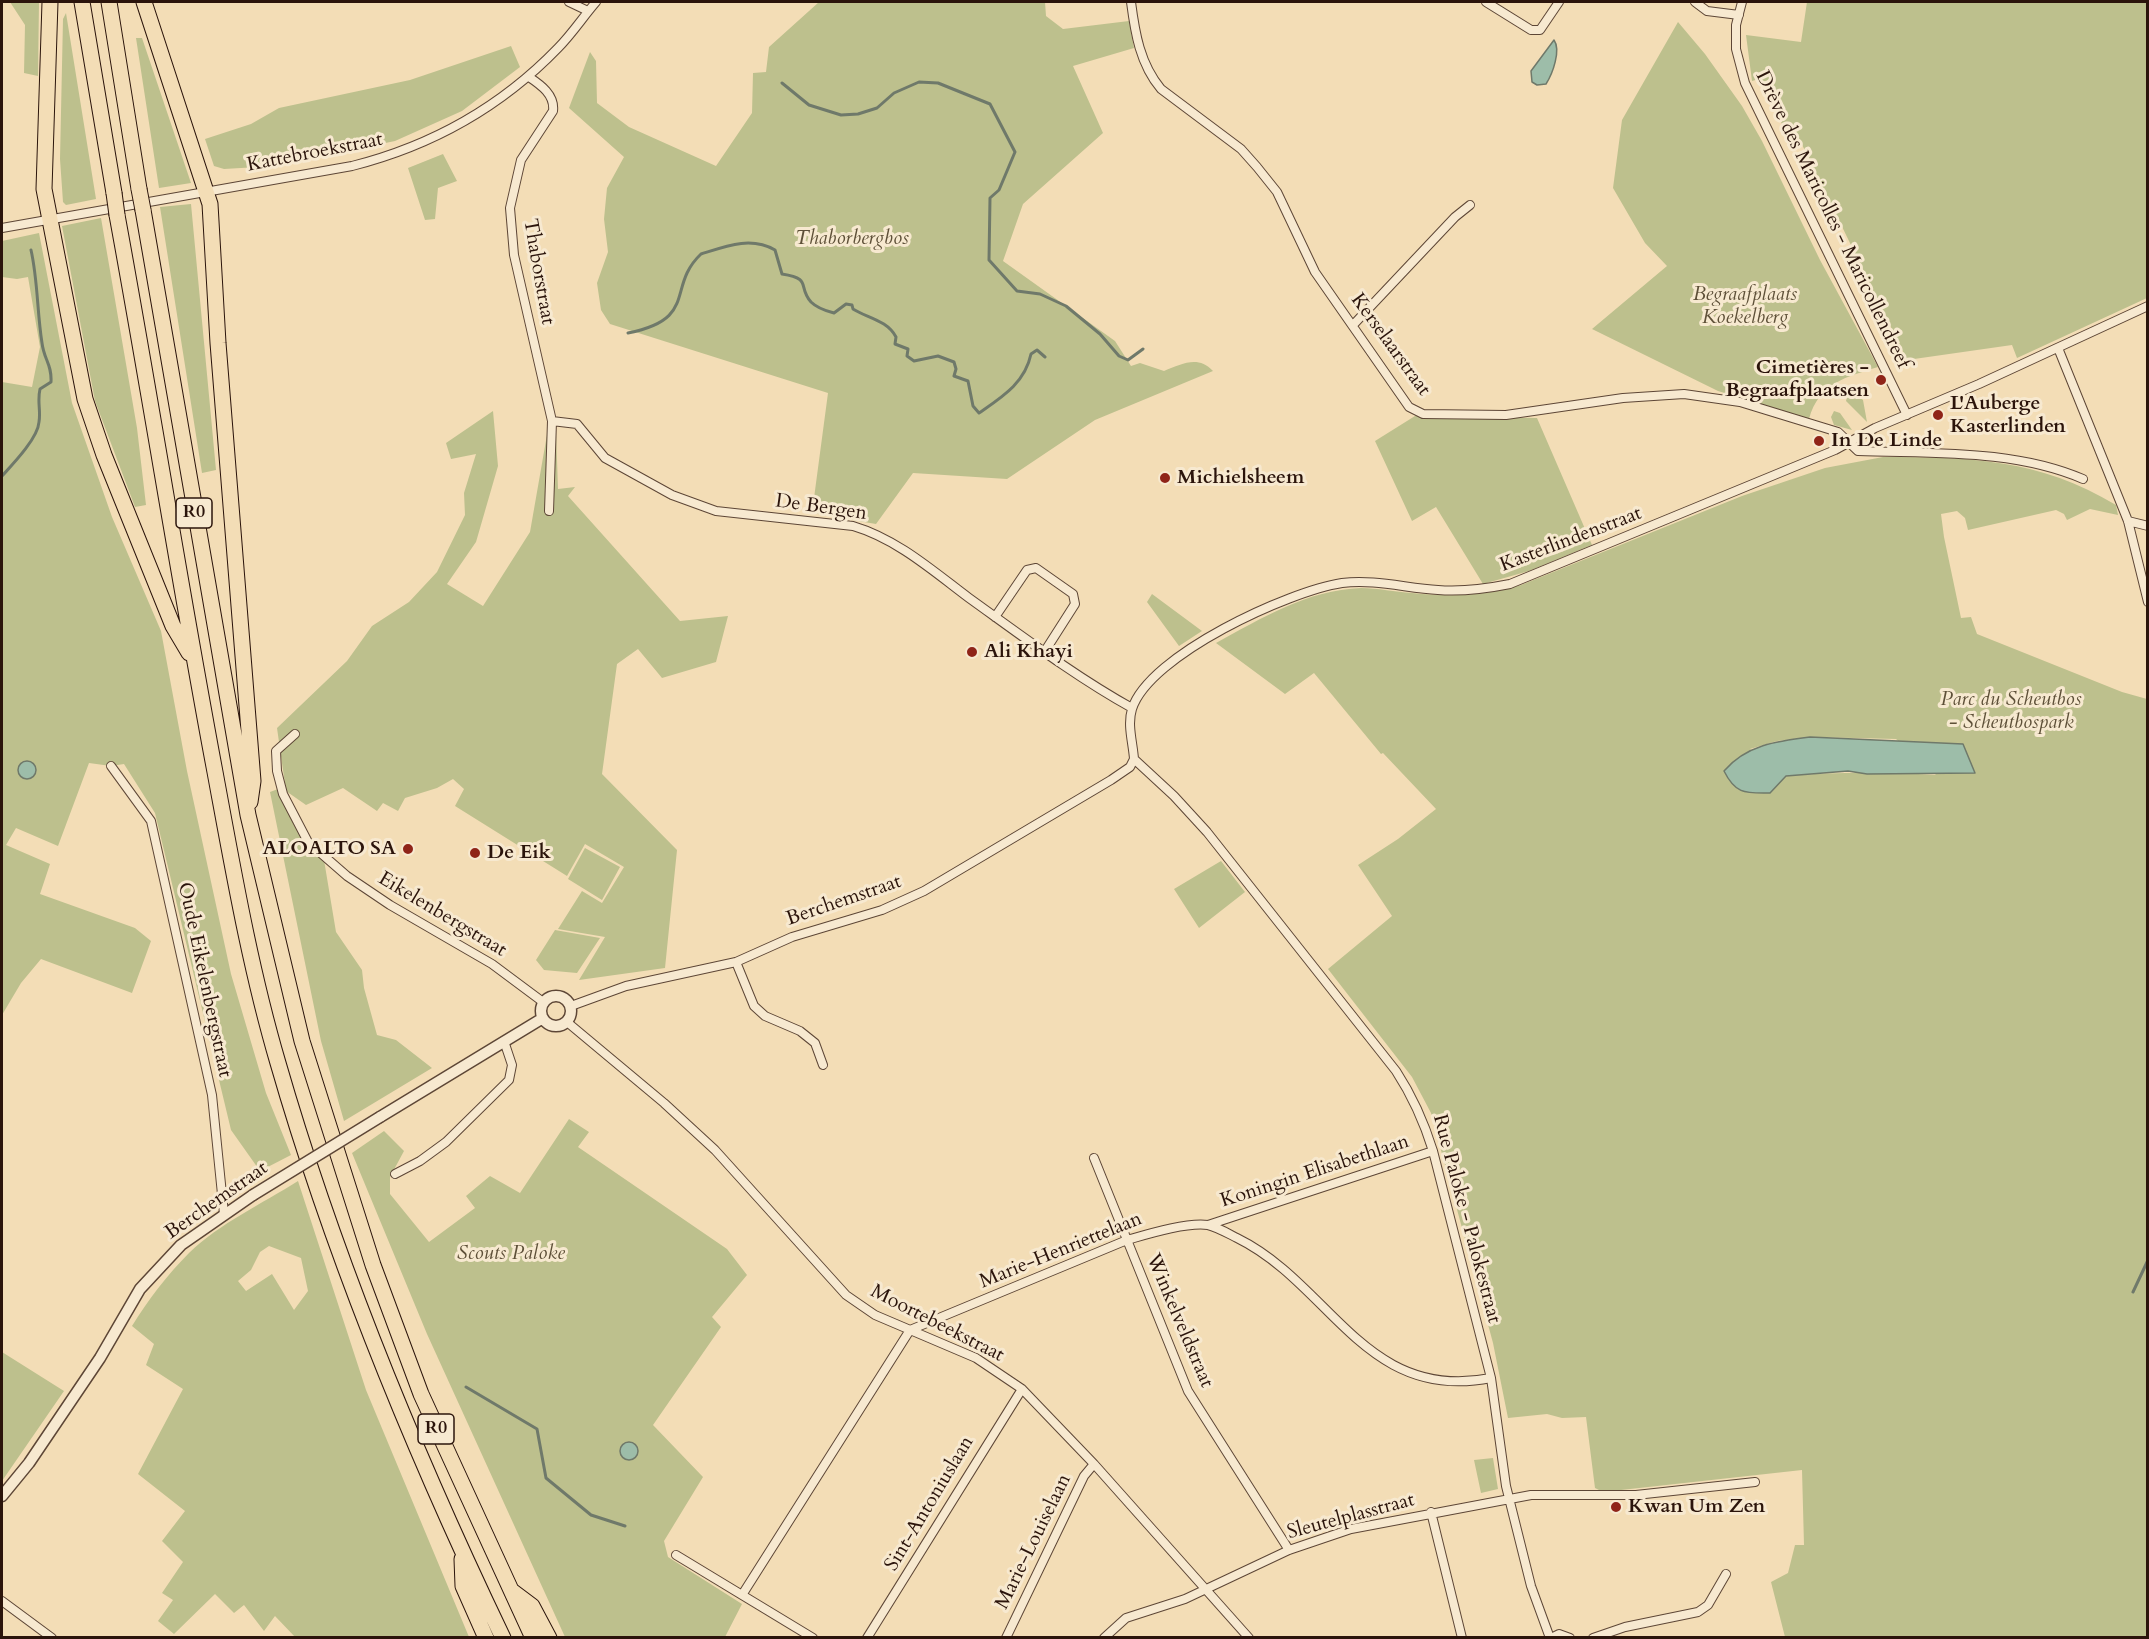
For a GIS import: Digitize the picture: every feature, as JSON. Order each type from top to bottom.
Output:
[{"type":"highway","points":[[50,2],[44,189],[85,399],[104,455],[174,627],[195,664]]},
{"type":"highway","name":"R0","points":[[82,2],[195,664],[235,875],[277,1061],[361,1311],[401,1415],[462,1553],[503,1638]]},
{"type":"highway","name":"R0","points":[[109,2],[139,189],[248,815],[302,1041],[373,1265],[421,1394],[533,1638]]},
{"type":"highway","points":[[144,2],[207,190],[253,781],[248,815]]},
{"type":"highway","points":[[462,1553],[463,1586],[486,1638]]},
{"type":"highway","points":[[509,1589],[532,1606],[549,1638]]},
{"type":"street","points":[[569,2],[588,11]]},
{"type":"street","name":"Kattebroekstraat","points":[[2,228],[352,166],[403,151],[436,137],[478,114],[529,77],[560,47],[596,2]]},
{"type":"street","name":"Kerselaarstraat","points":[[1131,2],[1138,43],[1151,77],[1161,89],[1241,149],[1277,192],[1315,272],[1354,324],[1409,407],[1423,414],[1506,415],[1623,398],[1684,394],[1740,402],[1838,432],[1858,452],[2018,459],[2064,471],[2083,479]]},
{"type":"street","points":[[1486,2],[1531,30],[1540,30],[1559,2]]},
{"type":"street","points":[[1695,2],[1707,11],[1739,15]]},
{"type":"street","name":"Drève des Maricolles - Maricollendreef","points":[[1742,2],[1736,49],[1745,83],[1907,415]]},
{"type":"street","name":"Thaborstraat","points":[[529,77],[548,92],[554,103],[553,111],[521,160],[510,208],[514,255],[552,421]]},
{"type":"street","points":[[1354,324],[1455,217],[1470,205]]},
{"type":"street","name":"Kasterlindenstraat","points":[[1132,708],[1149,683],[1178,657],[1286,598],[1342,583],[1380,583],[1437,590],[1476,591],[1510,584],[1835,450],[1875,428],[2148,306]]},
{"type":"street","points":[[2058,348],[2128,521],[2148,602]]},
{"type":"street","points":[[549,511],[552,421]]},
{"type":"street","name":"De Bergen","points":[[552,421],[577,424],[605,458],[652,485],[716,511],[854,526],[874,532],[908,553],[1044,651],[1132,708]]},
{"type":"street","points":[[2128,521],[2148,526]]},
{"type":"street","points":[[995,617],[1027,570],[1036,568],[1073,594],[1075,604],[1044,651]]},
{"type":"street","points":[[1132,708],[1130,722],[1134,759]]},
{"type":"street","name":"Eikelenbergstraat","points":[[295,734],[276,751],[277,771],[283,794],[308,842],[346,876],[381,900],[492,964],[543,1002]]},
{"type":"street","name":"Berchemstraat","points":[[571,1006],[626,986],[735,962],[792,937],[882,910],[924,891],[1111,780],[1130,767],[1134,759]]},
{"type":"street","name":"Rue Paloke - Palokestraat","points":[[1134,759],[1174,796],[1207,832],[1396,1071],[1423,1118],[1491,1378],[1505,1479],[1531,1586],[1550,1638],[1558,1634],[1570,1638]]},
{"type":"street","name":"Oude Eikelenbergstraat","points":[[111,766],[151,821],[212,1095],[224,1214]]},
{"type":"street","points":[[735,962],[754,1006],[765,1016],[800,1031],[815,1044],[823,1065]]},
{"type":"street","points":[[554,995],[560,996],[571,1006],[572,1013],[567,1022],[557,1026],[549,1024],[543,1018],[543,1002],[554,995]]},
{"type":"street","name":"Berchemstraat","points":[[2,1496],[29,1463],[100,1358],[140,1289],[181,1245],[253,1195],[543,1018]]},
{"type":"street","name":"Moortebeekstraat","points":[[567,1022],[664,1103],[715,1150],[846,1295],[874,1315],[976,1358],[1022,1389],[1095,1464],[1249,1638]]},
{"type":"street","points":[[394,1174],[420,1161],[446,1142],[510,1080],[512,1065],[504,1041]]},
{"type":"street","name":"Koningin Elisabethlaan","points":[[1208,1225],[1433,1151]]},
{"type":"street","name":"Winkelveldstraat","points":[[1094,1158],[1188,1390],[1289,1550]]},
{"type":"street","points":[[1208,1225],[1256,1247],[1283,1269],[1367,1349],[1391,1364],[1432,1379],[1456,1382],[1491,1378]]},
{"type":"street","name":"Marie-Henriettelaan","points":[[910,1330],[1127,1240],[1162,1230],[1208,1225]]},
{"type":"street","points":[[742,1595],[910,1330]]},
{"type":"street","name":"Sint-Antoniuslaan","points":[[867,1638],[1022,1389]]},
{"type":"street","name":"Marie-Louiselaan","points":[[1006,1638],[1084,1476],[1095,1464]]},
{"type":"street","name":"Sleutelplasstraat","points":[[1104,1638],[1126,1618],[1185,1599],[1289,1550],[1351,1529],[1511,1498],[1636,1495],[1755,1482]]},
{"type":"street","points":[[1431,1512],[1462,1638]]},
{"type":"street","points":[[676,1556],[813,1638]]},
{"type":"street","points":[[1593,1638],[1625,1627],[1698,1612],[1708,1605],[1726,1574]]},
{"type":"street","points":[[2,1601],[52,1638]]},
{"type":"green space","points":[[10,2],[39,2],[38,76],[24,73],[25,25]]},
{"type":"green space","name":"Thaborbergbos","points":[[819,2],[1045,2],[1046,16],[1063,29],[1129,21],[1134,48],[1073,66],[1103,133],[1023,204],[1003,261],[1115,341],[1131,366],[1140,363],[1164,371],[1196,362],[1202,363],[1213,371],[1095,420],[1007,479],[913,473],[876,524],[812,513],[828,393],[610,324],[601,310],[597,283],[608,252],[604,219],[607,188],[624,157],[569,108],[590,52],[596,61],[597,103],[629,127],[716,166],[752,113],[753,73],[766,72],[769,47]]},
{"type":"green space","points":[[1807,2],[2147,2],[2147,298],[2017,358],[2012,345],[1907,360],[1791,122],[1783,126],[1759,79],[1752,81],[1746,35],[1801,42]]},
{"type":"green space","points":[[66,13],[96,199],[66,205],[63,202],[60,159],[63,19]]},
{"type":"green space","name":"Begraafplaats Koekelberg","points":[[1678,22],[1705,54],[1742,106],[1762,141],[1820,260],[1878,367],[1845,378],[1827,389],[1814,407],[1809,419],[1718,391],[1592,329],[1667,266],[1645,243],[1613,188],[1622,120]]},
{"type":"green space","points":[[136,38],[142,38],[191,183],[159,188]]},
{"type":"green space","points":[[511,46],[520,67],[462,111],[395,141],[275,166],[224,169],[214,166],[205,139],[251,124],[279,108],[410,80]]},
{"type":"green space","points":[[443,154],[457,181],[438,188],[435,219],[425,220],[408,168]]},
{"type":"green space","points":[[191,204],[216,470],[202,473],[160,207]]},
{"type":"green space","points":[[101,218],[137,428],[146,505],[135,507],[95,401],[62,226]]},
{"type":"green space","points":[[39,233],[72,403],[112,517],[161,631],[187,771],[231,974],[266,1093],[291,1155],[260,1171],[231,1130],[155,813],[124,764],[111,766],[89,763],[58,846],[16,828],[6,845],[50,864],[40,894],[135,928],[151,941],[132,993],[41,959],[21,983],[2,1015],[2,382],[32,387],[40,347],[28,277],[17,279],[2,277],[2,241]]},
{"type":"green space","points":[[1857,394],[1863,400],[1867,422],[1846,401],[1847,397]]},
{"type":"green space","points":[[493,411],[498,466],[476,542],[447,584],[483,606],[530,532],[548,429],[556,430],[558,489],[575,487],[568,496],[680,621],[728,616],[716,662],[662,678],[638,649],[617,664],[602,774],[677,850],[665,968],[579,980],[605,937],[558,929],[582,891],[602,903],[624,867],[585,844],[567,876],[455,806],[464,789],[453,779],[437,788],[405,798],[398,811],[383,803],[377,811],[343,788],[306,805],[286,791],[277,728],[347,661],[372,626],[409,602],[437,572],[465,515],[464,493],[476,454],[451,459],[446,443]]},
{"type":"green space","points":[[1834,411],[1840,413],[1852,430],[1834,425],[1831,417]]},
{"type":"green space","points":[[1415,416],[1537,418],[1592,545],[1529,571],[1483,584],[1436,507],[1412,521],[1375,441]]},
{"type":"green space","name":"Parc du Scheutbos - Scheutbospark","points":[[1883,457],[1975,460],[2004,464],[2060,478],[2116,505],[2118,515],[2090,509],[2067,520],[2064,514],[2056,510],[1968,530],[1965,518],[1957,511],[1941,514],[1961,618],[1971,617],[1977,634],[2122,692],[2147,699],[2147,1637],[1785,1637],[1771,1582],[1788,1573],[1795,1545],[1804,1545],[1802,1470],[1603,1492],[1595,1488],[1586,1417],[1562,1418],[1547,1414],[1508,1418],[1493,1343],[1431,1113],[1412,1077],[1328,969],[1392,916],[1358,865],[1398,839],[1436,809],[1383,753],[1381,754],[1314,673],[1285,694],[1216,643],[1285,607],[1341,590],[1367,588],[1453,595],[1494,591],[1521,585],[1742,496],[1825,468]],"holes":[[[1810,737],[1896,739],[1936,775],[1861,773],[1785,776],[1750,749],[1777,741]]]},
{"type":"green space","points":[[1152,594],[1202,631],[1179,646],[1147,602]]},
{"type":"green space","points":[[278,789],[324,860],[336,932],[362,970],[364,988],[377,1035],[396,1040],[432,1068],[344,1121],[321,1041],[270,792]]},
{"type":"green space","points":[[585,848],[620,867],[602,900],[568,879]]},
{"type":"green space","points":[[1221,861],[1245,892],[1199,928],[1174,889]]},
{"type":"green space","points":[[555,930],[600,938],[577,973],[544,970],[536,960]]},
{"type":"green space","name":"Scouts Paloke","points":[[569,1119],[589,1132],[578,1147],[727,1249],[747,1275],[712,1317],[721,1327],[653,1425],[703,1477],[664,1541],[668,1557],[742,1604],[725,1637],[565,1637],[427,1334],[352,1153],[384,1131],[404,1151],[390,1177],[390,1194],[429,1242],[475,1208],[466,1196],[490,1176],[520,1193]]},
{"type":"green space","points":[[298,1181],[366,1390],[469,1637],[295,1637],[275,1616],[264,1631],[244,1605],[234,1613],[215,1594],[174,1634],[158,1621],[173,1600],[162,1593],[183,1562],[162,1541],[185,1511],[138,1474],[183,1389],[146,1365],[154,1344],[132,1326],[158,1288],[201,1242]],"holes":[[[269,1246],[301,1258],[308,1291],[294,1310],[272,1274],[246,1291],[238,1281],[251,1270],[260,1252]]]},
{"type":"green space","points":[[2,1352],[64,1391],[2,1481]]},
{"type":"green space","points":[[1493,1458],[1498,1489],[1481,1493],[1474,1460]]},
{"type":"shaded area","points":[[1554,40],[1557,50],[1551,74],[1546,84],[1537,85],[1532,82],[1531,71]]},
{"type":"shaded area","points":[[1810,737],[1963,744],[1975,773],[1867,774],[1848,771],[1786,776],[1770,793],[1762,793],[1738,789],[1724,771],[1742,755],[1752,750],[1786,740]]},
{"type":"shaded area","points":[[23,761],[31,761],[36,766],[34,777],[23,779],[18,774],[18,766]]},
{"type":"shaded area","points":[[629,1442],[635,1445],[638,1451],[635,1457],[629,1460],[623,1457],[620,1451],[623,1445]]},
{"type":"waterway","points":[[782,83],[809,105],[841,115],[858,114],[877,108],[894,93],[919,82],[938,83],[990,104],[1015,152],[999,190],[990,198],[989,260],[1017,291],[1040,294],[1066,306],[1100,334],[1119,356],[1128,360],[1143,349]]},
{"type":"waterway","points":[[628,333],[650,327],[673,311],[685,278],[701,254],[748,243],[775,250],[782,274],[798,278],[811,302],[819,308],[834,313],[846,304],[852,305],[853,309],[892,331],[896,337],[895,344],[908,349],[907,356],[914,361],[938,356],[954,362],[956,369],[954,376],[968,381],[973,406],[979,413],[1004,395],[1018,381],[1024,373],[1031,354],[1037,350],[1045,357]]},
{"type":"waterway","points":[[2,476],[34,436],[39,422],[40,389],[51,382],[42,343],[31,250]]},
{"type":"waterway","points":[[2133,1292],[2148,1260]]},
{"type":"waterway","points":[[466,1387],[537,1429],[546,1478],[591,1515],[625,1526]]},
{"type":"place","name":"Cimetières - Begraafplaatsen","points":[[1881,380]]},
{"type":"place","name":"L'Auberge Kasterlinden","points":[[1938,415]]},
{"type":"place","name":"In De Linde","points":[[1819,441]]},
{"type":"place","name":"Michielsheem","points":[[1165,478]]},
{"type":"place","name":"Ali Khayi","points":[[972,652]]},
{"type":"place","name":"ALOALTO SA","points":[[408,849]]},
{"type":"place","name":"De Eik","points":[[475,853]]},
{"type":"place","name":"Kwan Um Zen","points":[[1616,1507]]}]
